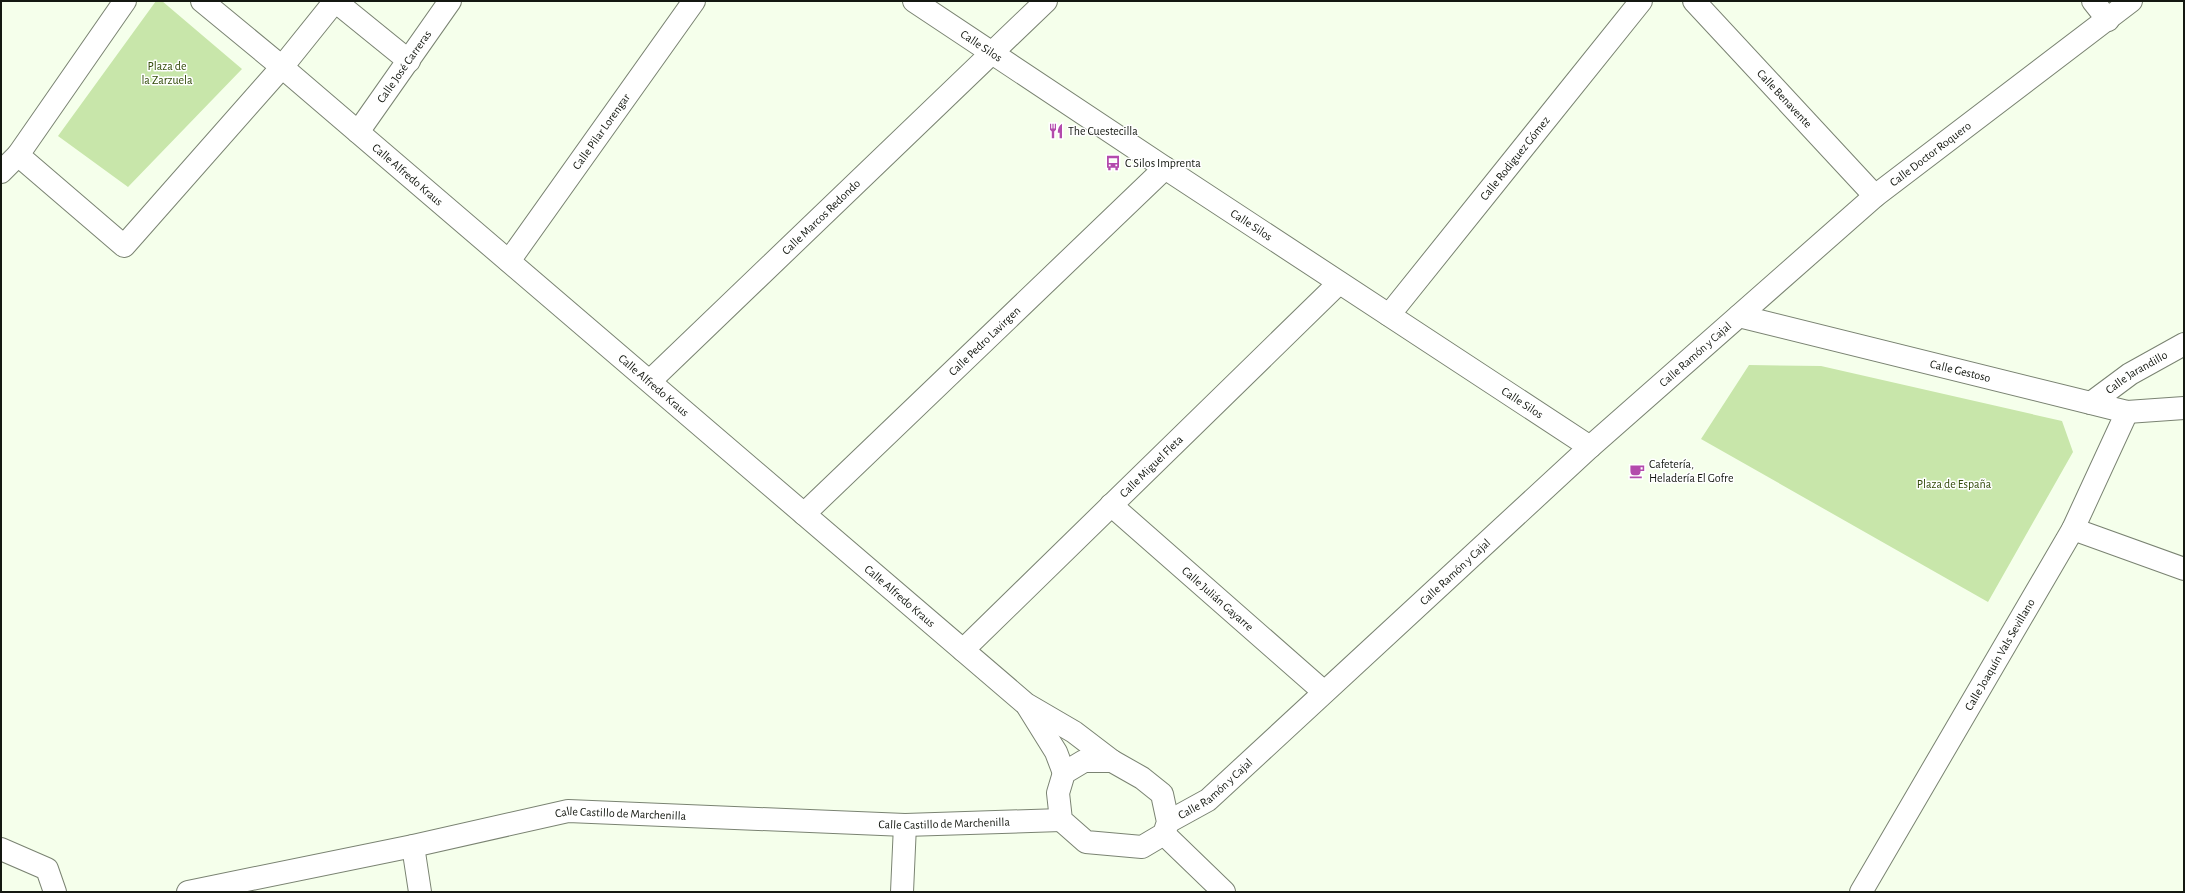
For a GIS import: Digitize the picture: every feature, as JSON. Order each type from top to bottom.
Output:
[{"type":"street","points":[[1,172],[18,155],[125,1]]},
{"type":"street","points":[[202,1],[282,67]]},
{"type":"street","points":[[18,155],[124,246],[282,67],[335,1],[409,61]]},
{"type":"street","name":"Calle José Carreras","points":[[358,132],[450,1]]},
{"type":"street","name":"Calle Pilar Lorengar","points":[[509,261],[694,1]]},
{"type":"street","name":"Calle Silos","points":[[914,1],[1590,447]]},
{"type":"street","name":"Calle Marcos Redondo","points":[[650,382],[991,52],[1046,1]]},
{"type":"street","name":"Calle Rodiguez Gómez","points":[[1389,315],[1641,1]]},
{"type":"street","name":"Calle Benavente","points":[[1694,1],[1875,196]]},
{"type":"street","points":[[2093,1],[2108,20]]},
{"type":"street","name":"Calle Doctor Roquero","points":[[1739,316],[1875,196],[2108,20],[2130,1]]},
{"type":"street","name":"Calle Alfredo Kraus","points":[[282,67],[1026,704]]},
{"type":"street","name":"Calle Pedro Lavirgen","points":[[804,514],[1165,168]]},
{"type":"street","name":"Calle Miguel Fleta","points":[[963,650],[1340,283]]},
{"type":"street","name":"Calle Gestoso","points":[[1739,316],[2128,412],[2184,408]]},
{"type":"street","name":"Calle Ramón y Cajal","points":[[1166,828],[1208,800],[1590,447],[1739,316]]},
{"type":"street","name":"Calle Jarandillo","points":[[2091,402],[2130,374],[2184,344]]},
{"type":"street","name":"Calle Joaquín Vals Sevillano","points":[[1861,892],[2073,529],[2128,412]]},
{"type":"street","name":"Calle Julián Gayarre","points":[[1111,505],[1324,692]]},
{"type":"street","points":[[2073,529],[2184,569]]},
{"type":"street","points":[[1026,704],[1074,732],[1112,761],[1142,778],[1162,794],[1166,828],[1224,892]]},
{"type":"street","points":[[1026,704],[1056,752],[1064,773],[1058,793],[1061,820],[1086,842],[1142,847],[1166,828]]},
{"type":"street","points":[[1064,773],[1084,761],[1112,761]]},
{"type":"street","name":"Calle Castillo de Marchenilla","points":[[188,892],[413,846],[568,811],[905,825],[1061,820]]},
{"type":"street","points":[[902,892],[905,825]]},
{"type":"street","points":[[413,846],[420,892]]},
{"type":"street","points":[[1,849],[47,869],[55,892]]},
{"type":"green space","name":"Plaza de la Zarzuela","points":[[156,1],[162,1],[242,69],[128,187],[58,136]]},
{"type":"green space","name":"Plaza de España","points":[[1749,365],[1821,366],[2062,421],[2073,452],[1988,602],[1701,439]]},
{"type":"place","name":"The Cuestecilla","points":[[1056,131]]},
{"type":"place","name":"C Silos Imprenta","points":[[1113,163]]},
{"type":"place","name":"Cafetería, Heladería El Gofre","points":[[1637,471]]}]
